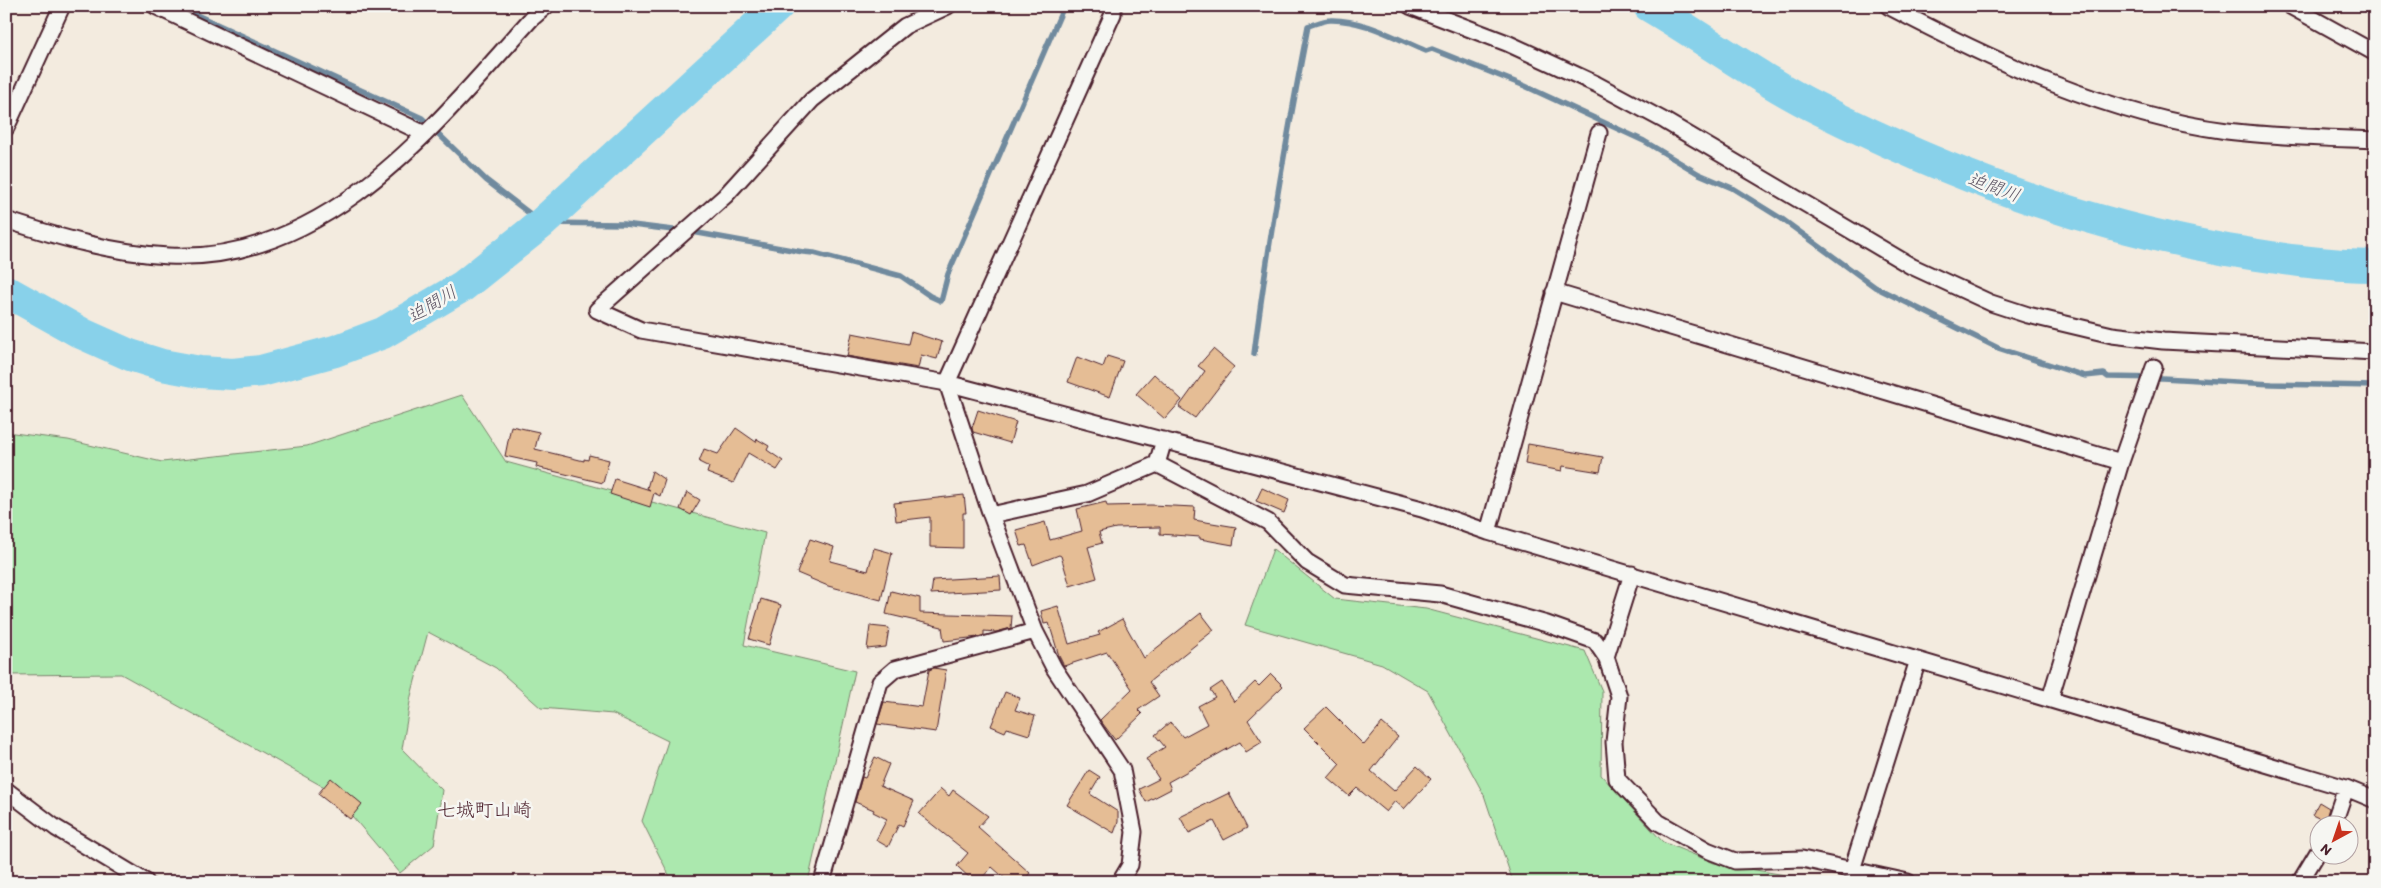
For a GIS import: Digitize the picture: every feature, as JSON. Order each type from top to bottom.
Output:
[{"type":"street","points":[[6,128],[62,6]]},
{"type":"street","points":[[155,6],[424,134]]},
{"type":"street","points":[[6,220],[128,252],[170,256],[221,252],[257,244],[298,230],[322,217],[397,162],[424,134],[529,13],[546,6]]},
{"type":"street","points":[[948,6],[905,26],[812,100],[725,196],[597,310],[641,330],[947,383],[1422,509],[1488,532],[2346,788],[2375,800]]},
{"type":"street","points":[[1113,6],[1113,14],[947,383],[991,515],[1035,630],[1054,668],[1122,770],[1134,832],[1130,865],[1120,882]]},
{"type":"street","points":[[1410,6],[1507,43],[1596,84],[1665,121],[1911,266],[1991,303],[2028,315],[2112,335],[2163,341],[2375,352]]},
{"type":"street","points":[[1888,6],[1998,61],[2057,86],[2137,112],[2227,131],[2375,140]]},
{"type":"street","points":[[2290,6],[2375,53]]},
{"type":"street","points":[[1488,532],[1599,132]]},
{"type":"street","points":[[1554,292],[2122,462]]},
{"type":"street","points":[[2050,699],[2122,462],[2154,367]]},
{"type":"street","points":[[1157,464],[1164,440]]},
{"type":"street","points":[[991,515],[1087,494],[1157,464]]},
{"type":"street","points":[[1157,464],[1268,522],[1308,562],[1345,585],[1440,594],[1547,624],[1595,642],[1606,657],[1619,696],[1614,742],[1617,779],[1658,822],[1707,850],[1735,861],[1802,859],[1908,882]]},
{"type":"street","points":[[1606,657],[1632,574]]},
{"type":"street","points":[[822,882],[880,682],[895,668],[1035,630]]},
{"type":"street","points":[[1852,870],[1918,660]]},
{"type":"street","points":[[2336,816],[2346,788]]},
{"type":"street","points":[[6,790],[56,828],[146,882]]},
{"type":"street","points":[[2300,882],[2310,866]]},
{"type":"green space","points":[[462,395],[506,462],[765,533],[744,645],[855,671],[808,882],[675,882],[671,879],[642,821],[668,741],[613,714],[541,708],[496,668],[428,632],[411,696],[402,749],[442,790],[434,845],[400,873],[331,791],[121,674],[6,675],[6,432],[68,440],[162,462],[307,446]]},
{"type":"green space","points":[[1273,549],[1335,599],[1426,609],[1585,651],[1602,691],[1601,775],[1663,842],[1714,863],[1791,876],[1807,882],[1513,882],[1484,795],[1428,691],[1382,664],[1245,625]]},
{"type":"building","points":[[911,332],[942,342],[937,359],[921,355],[918,368],[847,356],[852,333],[908,344]]},
{"type":"building","points":[[1213,349],[1234,367],[1195,418],[1179,407],[1205,371],[1198,366]]},
{"type":"building","points":[[1107,356],[1123,361],[1110,397],[1068,382],[1077,357],[1103,367]]},
{"type":"building","points":[[1154,374],[1182,400],[1165,419],[1136,394]]},
{"type":"building","points":[[978,410],[1016,422],[1010,443],[973,432],[972,428]]},
{"type":"building","points":[[511,426],[539,432],[535,449],[584,461],[584,459],[588,460],[589,455],[609,460],[603,483],[536,467],[537,463],[505,456]]},
{"type":"building","points":[[736,428],[756,442],[757,439],[769,446],[767,450],[783,461],[777,470],[748,453],[733,483],[707,473],[709,467],[699,462],[704,449],[718,454]]},
{"type":"building","points":[[1528,444],[1603,457],[1600,472],[1563,466],[1562,471],[1525,464]]},
{"type":"building","points":[[652,471],[665,480],[660,496],[654,493],[650,507],[610,494],[615,479],[650,490],[647,488]]},
{"type":"building","points":[[1262,488],[1289,500],[1284,513],[1256,501]]},
{"type":"building","points":[[687,492],[700,500],[691,515],[680,509]]},
{"type":"building","points":[[964,495],[966,513],[963,513],[963,548],[930,547],[930,517],[896,521],[894,503]]},
{"type":"building","points":[[1106,502],[1107,506],[1195,507],[1194,520],[1236,527],[1233,545],[1200,539],[1200,537],[1160,534],[1160,527],[1116,528],[1099,532],[1102,543],[1088,547],[1097,578],[1070,586],[1061,556],[1059,555],[1033,565],[1026,545],[1021,546],[1016,530],[1045,522],[1050,540],[1082,531],[1077,509]]},
{"type":"building","points":[[810,539],[834,547],[830,561],[868,571],[874,548],[892,553],[881,600],[828,586],[797,573]]},
{"type":"building","points":[[1000,576],[1001,590],[931,594],[933,580]]},
{"type":"building","points":[[891,591],[920,598],[920,613],[1012,616],[1011,628],[996,632],[984,631],[984,635],[978,637],[944,641],[942,627],[886,614]]},
{"type":"building","points":[[761,599],[781,605],[769,645],[749,639]]},
{"type":"building","points":[[1058,606],[1069,644],[1100,635],[1098,632],[1122,619],[1144,658],[1201,613],[1214,630],[1149,682],[1159,696],[1138,710],[1142,714],[1115,740],[1100,720],[1132,689],[1107,652],[1064,666],[1049,623],[1044,624],[1041,611]]},
{"type":"building","points":[[870,626],[889,628],[886,647],[867,649]]},
{"type":"building","points":[[934,668],[946,670],[936,732],[877,724],[884,702],[922,707],[929,670]]},
{"type":"building","points":[[1271,674],[1283,686],[1248,720],[1262,742],[1246,752],[1240,742],[1168,782],[1171,789],[1146,802],[1139,789],[1159,779],[1146,759],[1165,747],[1155,735],[1170,722],[1183,737],[1207,724],[1198,706],[1215,697],[1210,690],[1222,682],[1234,702],[1255,682],[1259,686]]},
{"type":"building","points":[[1005,692],[1020,698],[1015,710],[1035,716],[1029,735],[1007,728],[1005,732],[991,726]]},
{"type":"building","points":[[1326,707],[1364,745],[1382,723],[1398,737],[1371,771],[1394,791],[1417,766],[1431,779],[1404,809],[1395,801],[1386,812],[1357,788],[1349,796],[1328,778],[1340,764],[1304,728]]},
{"type":"building","points":[[875,757],[889,764],[880,786],[914,801],[903,826],[899,824],[888,847],[876,840],[887,819],[873,812],[874,810],[855,802],[862,777],[865,778]]},
{"type":"building","points":[[1089,770],[1100,777],[1090,794],[1118,812],[1118,822],[1114,833],[1067,805]]},
{"type":"building","points":[[331,778],[362,804],[350,819],[318,794]]},
{"type":"building","points":[[941,789],[949,796],[953,790],[988,816],[978,827],[1030,873],[1023,882],[1009,882],[992,867],[978,882],[974,882],[957,866],[968,853],[919,814]]},
{"type":"building","points":[[1229,793],[1247,828],[1224,840],[1214,821],[1189,833],[1180,817]]},
{"type":"building","points":[[2319,802],[2329,808],[2327,816],[2312,815]]},
{"type":"waterway","points":[[177,6],[422,118],[486,180],[542,223],[624,224],[698,233],[814,253],[901,276],[930,296],[941,301],[948,274],[1064,6]]},
{"type":"waterway","name":"迫間川","points":[[6,291],[83,334],[130,355],[162,365],[200,372],[233,374],[261,371],[335,351],[383,333],[463,286],[542,223],[778,6]]},
{"type":"waterway","name":"迫間川","points":[[1649,6],[1795,97],[1917,155],[2017,194],[2119,226],[2172,239],[2282,259],[2375,266]]},
{"type":"waterway","points":[[1254,354],[1278,190],[1308,26],[1330,20],[1367,26],[1426,51],[1432,49],[1525,86],[1644,141],[1699,174],[1732,188],[1782,219],[1875,287],[1998,348],[2085,376],[2104,374],[2108,377],[2375,386]]},
{"type":"district","name":"七城町山崎","points":[[484,809]]}]
